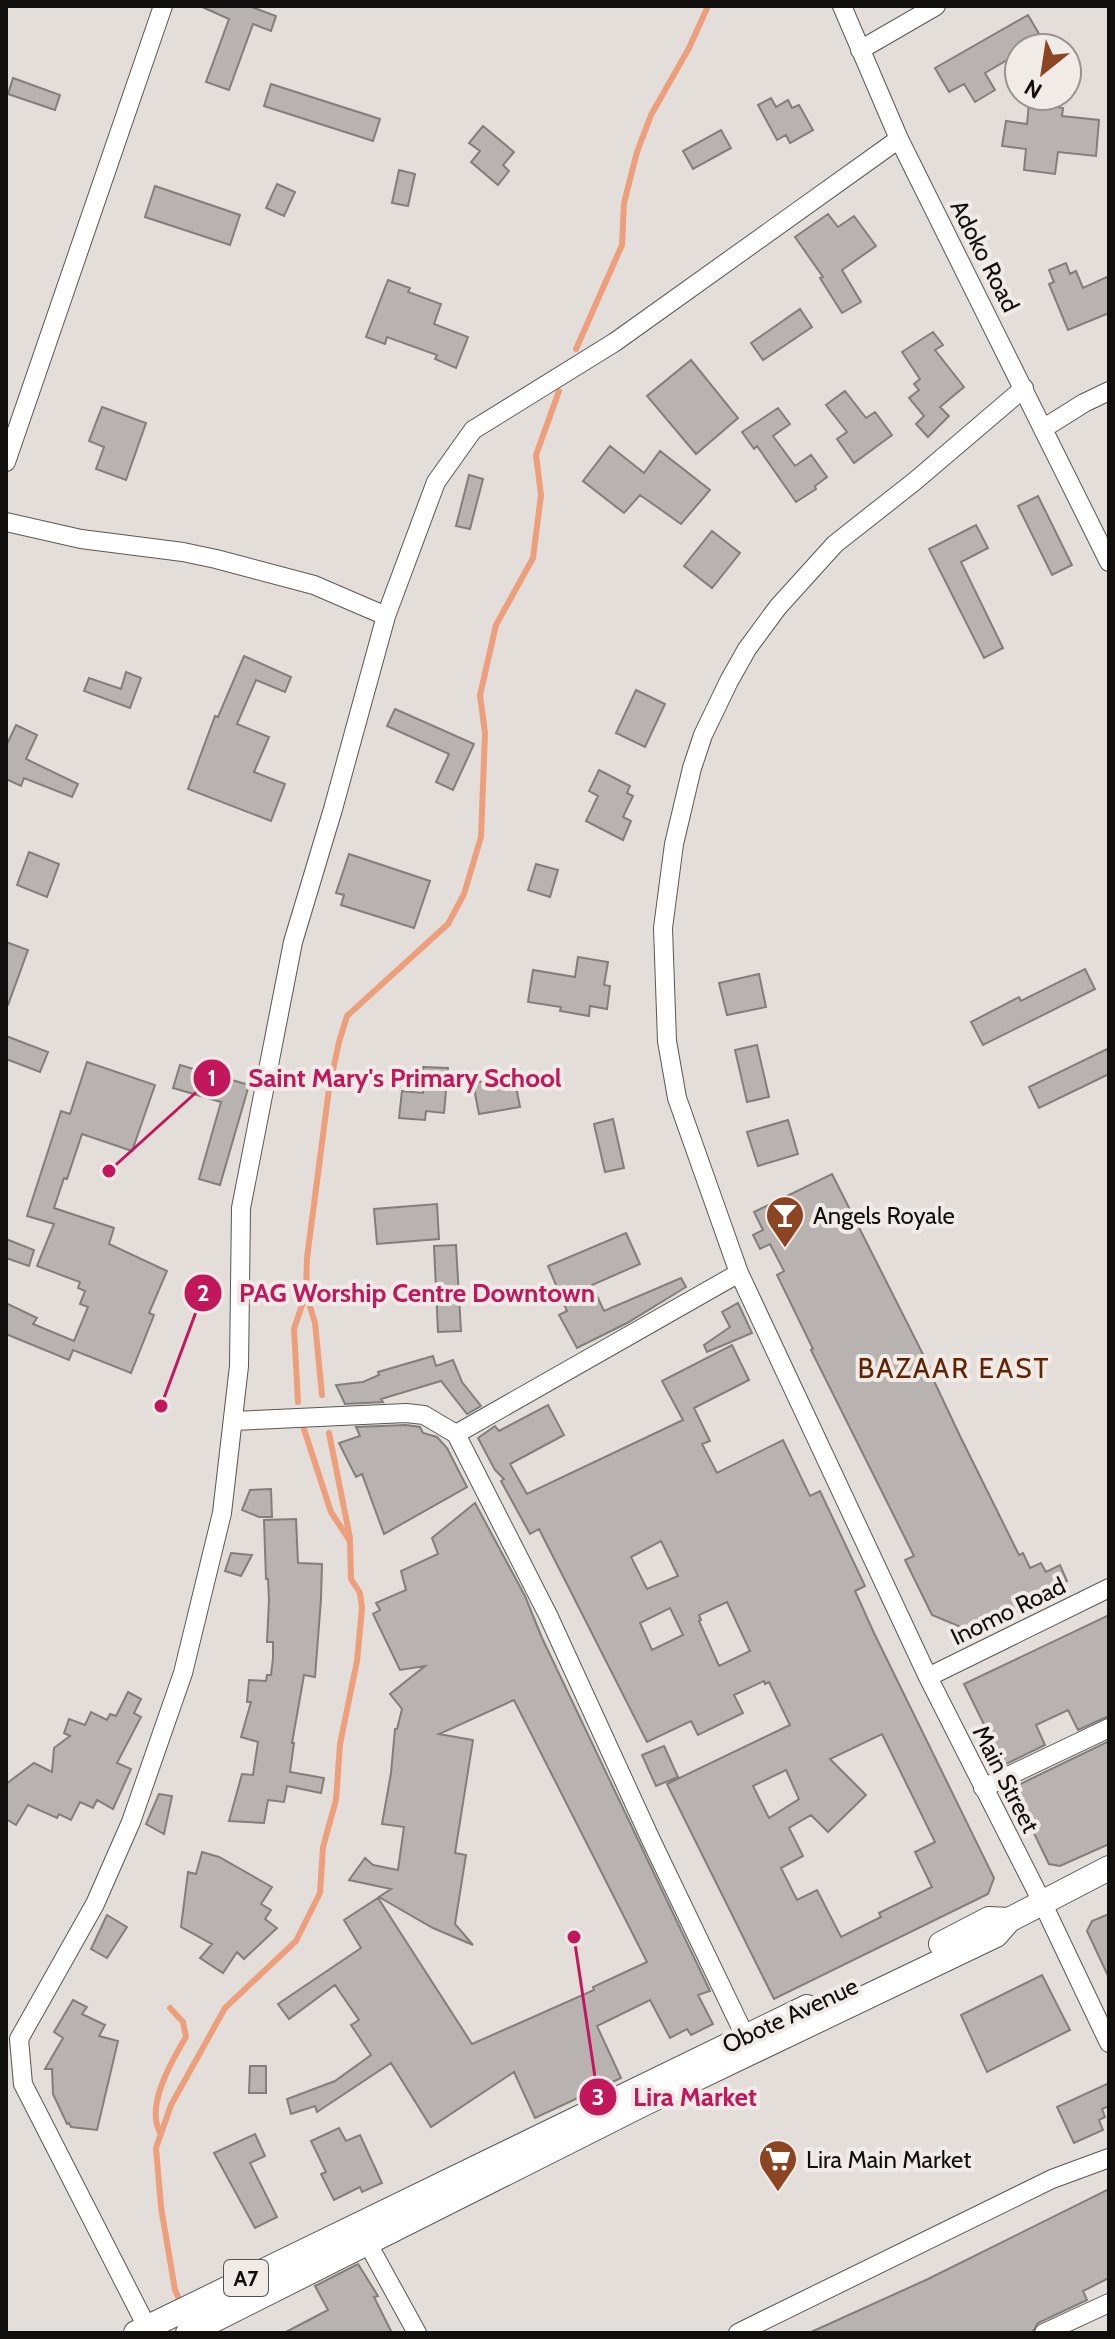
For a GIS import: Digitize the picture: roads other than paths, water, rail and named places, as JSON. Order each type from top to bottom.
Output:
[{"type":"main road","name":"Obote Avenue","points":[[362,2233],[643,2104],[996,1935],[1009,1920],[1109,1868]]},
{"type":"main road","name":"Obote Avenue","points":[[362,2233],[745,2036],[989,1919],[1009,1920]]},
{"type":"main road","name":"A7","points":[[141,2330],[362,2233]]},
{"type":"main road","name":"A7","points":[[188,2333],[362,2233]]},
{"type":"street","points":[[6,462],[163,6]]},
{"type":"street","name":"Adoko Road","points":[[842,6],[899,139],[1109,562]]},
{"type":"street","points":[[860,50],[936,6]]},
{"type":"street","points":[[141,2330],[23,2084],[13,2034],[95,1904],[131,1822],[183,1673],[222,1513],[234,1421],[239,1366],[241,1208],[293,942],[386,616],[436,482],[473,430],[615,342],[899,139]]},
{"type":"street","name":"Main Street","points":[[1024,388],[915,481],[854,528],[809,570],[747,649],[716,707],[692,768],[674,844],[663,928],[667,1041],[677,1098],[739,1273],[928,1677],[1042,1902],[1102,2012],[1109,2043]]},
{"type":"street","points":[[1044,428],[1109,391]]},
{"type":"street","points":[[6,522],[81,539],[216,559],[314,585],[386,616]]},
{"type":"street","points":[[456,1434],[739,1273]]},
{"type":"street","points":[[234,1421],[406,1413],[424,1415],[456,1434],[548,1615],[745,2036]]},
{"type":"street","name":"Inomo Road","points":[[928,1677],[1109,1588]]},
{"type":"street","points":[[983,1788],[1109,1728]]},
{"type":"street","points":[[738,2333],[1052,2179],[1109,2158]]},
{"type":"street","points":[[362,2233],[417,2333]]},
{"type":"street","points":[[1044,2333],[1109,2303]]},
{"type":"waterway","points":[[576,349],[622,245],[624,203],[637,152],[651,115],[689,48],[708,6]]},
{"type":"waterway","points":[[298,1402],[294,1329],[306,1293],[307,1258],[329,1089],[339,1042],[347,1016],[448,924],[464,894],[481,837],[485,733],[480,695],[496,625],[533,558],[541,495],[536,455],[559,391]]},
{"type":"waterway","points":[[306,1293],[315,1323],[322,1395]]},
{"type":"waterway","points":[[182,2306],[175,2290],[161,2207],[156,2148],[171,2105],[225,2008],[296,1941],[320,1893],[323,1847],[336,1800],[340,1744],[357,1661],[362,1608],[360,1593],[351,1579],[350,1541],[331,1512],[302,1423]]},
{"type":"waterway","points":[[329,1433],[350,1538]]},
{"type":"waterway","points":[[161,2134],[157,2123],[158,2098],[167,2071],[186,2037],[183,2022],[170,2008]]},
{"type":"place","name":"Saint Mary's Primary School","points":[[109,1171]]},
{"type":"place","name":"Angels Royale","points":[[785,1249]]},
{"type":"place","name":"PAG Worship Centre Downtown","points":[[161,1406]]},
{"type":"place","name":"Lira Market","points":[[574,1937]]},
{"type":"place","name":"Lira Main Market","points":[[778,2193]]},
{"type":"district","name":"BAZAAR EAST","points":[[954,1368]]}]
